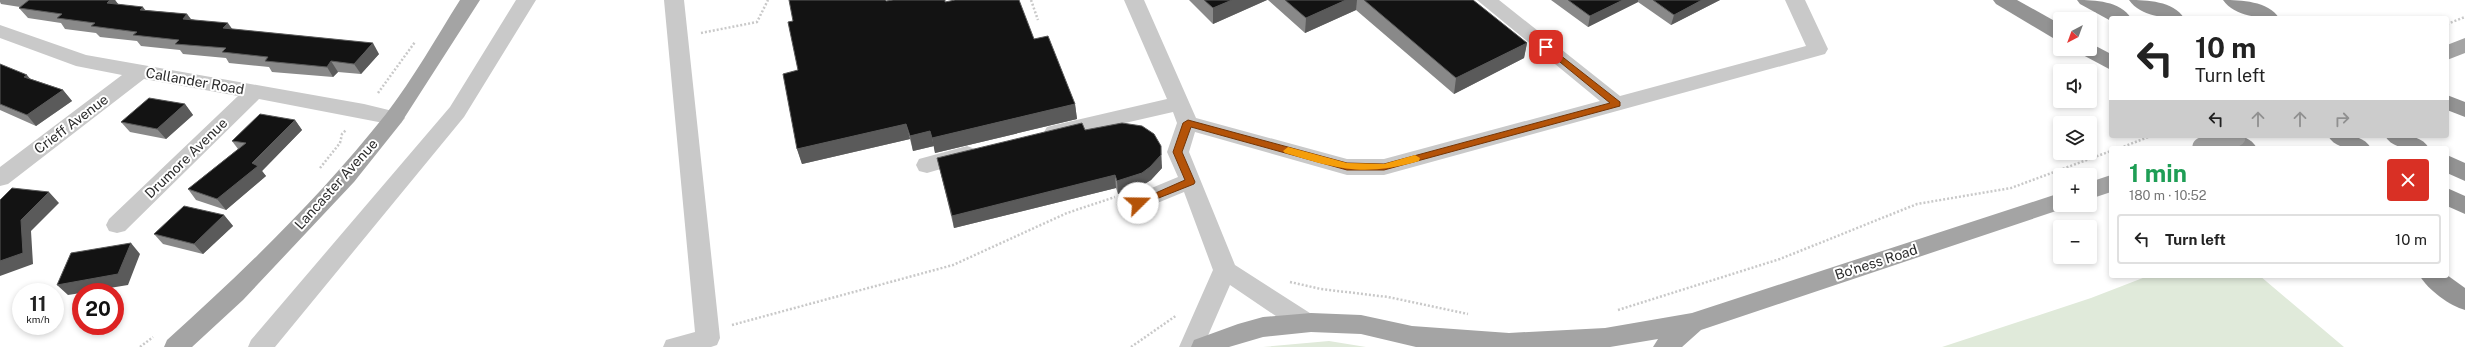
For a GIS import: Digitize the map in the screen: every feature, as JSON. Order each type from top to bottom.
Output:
[{"type":"highway","points":[[2003,0],[2053,29]]},
{"type":"highway","points":[[2087,0],[2117,16]]},
{"type":"highway","points":[[2139,0],[2170,16]]},
{"type":"highway","points":[[2233,0],[2265,16]]},
{"type":"highway","points":[[2097,54],[2109,62]]},
{"type":"highway","points":[[2449,103],[2465,110]]},
{"type":"highway","points":[[2232,138],[2243,146]]},
{"type":"highway","points":[[2342,138],[2356,146]]},
{"type":"highway","points":[[2400,138],[2414,146]]},
{"type":"highway","points":[[2449,165],[2465,173]]},
{"type":"highway","points":[[2449,197],[2465,206]]},
{"type":"highway","points":[[2435,278],[2465,301]]},
{"type":"main road","name":"Lancaster Avenue","points":[[176,347],[235,293],[346,176],[394,118],[470,0]]},
{"type":"main road","points":[[2449,52],[2465,45]]},
{"type":"main road","points":[[2208,146],[2230,138]]},
{"type":"main road","name":"Bo'ness Road","points":[[1413,335],[1516,343],[1606,338],[1692,323],[2053,203]]},
{"type":"main road","points":[[1202,347],[1244,331],[1304,322],[1359,324],[1413,335],[1439,347]]},
{"type":"main road","name":"Bo'ness Road","points":[[1665,347],[1692,323]]},
{"type":"street","points":[[260,347],[457,112],[526,0]]},
{"type":"street","points":[[674,0],[708,338],[675,347]]},
{"type":"street","points":[[1134,0],[1188,123],[1178,152],[1205,214],[1225,270],[1304,322]]},
{"type":"street","points":[[1488,0],[1617,104]]},
{"type":"street","points":[[1188,123],[1347,167],[1384,167],[1818,49],[1794,0]]},
{"type":"street","name":"Callander Road","points":[[0,31],[83,61],[255,91],[394,118]]},
{"type":"street","name":"Crieff Avenue","points":[[0,178],[141,71]]},
{"type":"street","name":"Drumore Avenue","points":[[117,225],[255,91]]},
{"type":"street","points":[[1034,137],[1179,103]]},
{"type":"street","points":[[927,165],[988,149]]},
{"type":"street","points":[[1128,200],[1190,182]]},
{"type":"street","points":[[1191,347],[1225,270]]},
{"type":"path","points":[[678,38],[757,22],[768,0]]},
{"type":"path","points":[[1031,0],[1038,20]]},
{"type":"path","points":[[2449,23],[2465,17]]},
{"type":"path","points":[[318,170],[340,143],[342,134],[364,111],[420,37]]},
{"type":"path","points":[[2125,146],[2146,138]]},
{"type":"path","points":[[1612,312],[1780,259],[1917,204],[2011,188],[2109,152]]},
{"type":"path","points":[[707,330],[953,266],[1067,213],[1128,200]]},
{"type":"path","points":[[1283,281],[1321,289],[1388,297],[1470,315]]},
{"type":"path","points":[[1131,347],[1180,313]]},
{"type":"path","points":[[140,347],[158,333]]},
{"type":"green space","points":[[2143,278],[2262,278],[2344,347],[1942,347],[2091,298]]},
{"type":"green space","points":[[1329,341],[1366,347],[1263,347]]},
{"type":"building","points":[[29,0],[110,0],[107,3],[143,7],[140,10],[187,14],[183,19],[228,23],[223,28],[373,43],[354,64],[331,61],[327,67],[265,61],[268,57],[222,52],[226,48],[175,44],[179,40],[133,35],[137,32],[91,26],[95,23],[57,18],[62,14],[19,8]]},
{"type":"building","points":[[789,0],[945,0],[945,2],[955,0],[1019,0],[1034,39],[1048,36],[1075,104],[932,138],[930,131],[910,136],[906,124],[797,149],[783,74],[798,70],[788,22],[793,21]]},
{"type":"building","points":[[1204,0],[1232,0],[1213,8]]},
{"type":"building","points":[[1285,0],[1346,0],[1306,18]]},
{"type":"building","points":[[1364,0],[1473,0],[1527,43],[1456,78]]},
{"type":"building","points":[[1568,0],[1623,0],[1590,16]]},
{"type":"building","points":[[1653,0],[1702,0],[1674,15]]},
{"type":"building","points":[[0,64],[27,75],[24,77],[63,90],[27,115],[0,104]]},
{"type":"building","points":[[149,98],[185,104],[157,129],[121,122]]},
{"type":"building","points":[[260,114],[295,120],[252,163],[258,166],[217,199],[188,189],[246,143],[232,141]]},
{"type":"building","points":[[1082,123],[1085,130],[1122,123],[1142,126],[1154,134],[1161,146],[1161,155],[1142,173],[1117,181],[1115,175],[952,216],[937,158]]},
{"type":"building","points":[[12,188],[49,192],[21,220],[23,253],[0,261],[0,200]]},
{"type":"building","points":[[184,206],[224,215],[194,244],[154,234]]},
{"type":"building","points":[[131,243],[118,274],[64,284],[58,283],[71,253]]},
{"type":"slow traffic","points":[[1288,151],[1347,167],[1384,167],[1415,158]]},
{"type":"route","points":[[1138,203],[1190,182],[1178,152],[1188,123],[1347,167],[1384,167],[1617,104],[1546,47]]}]
